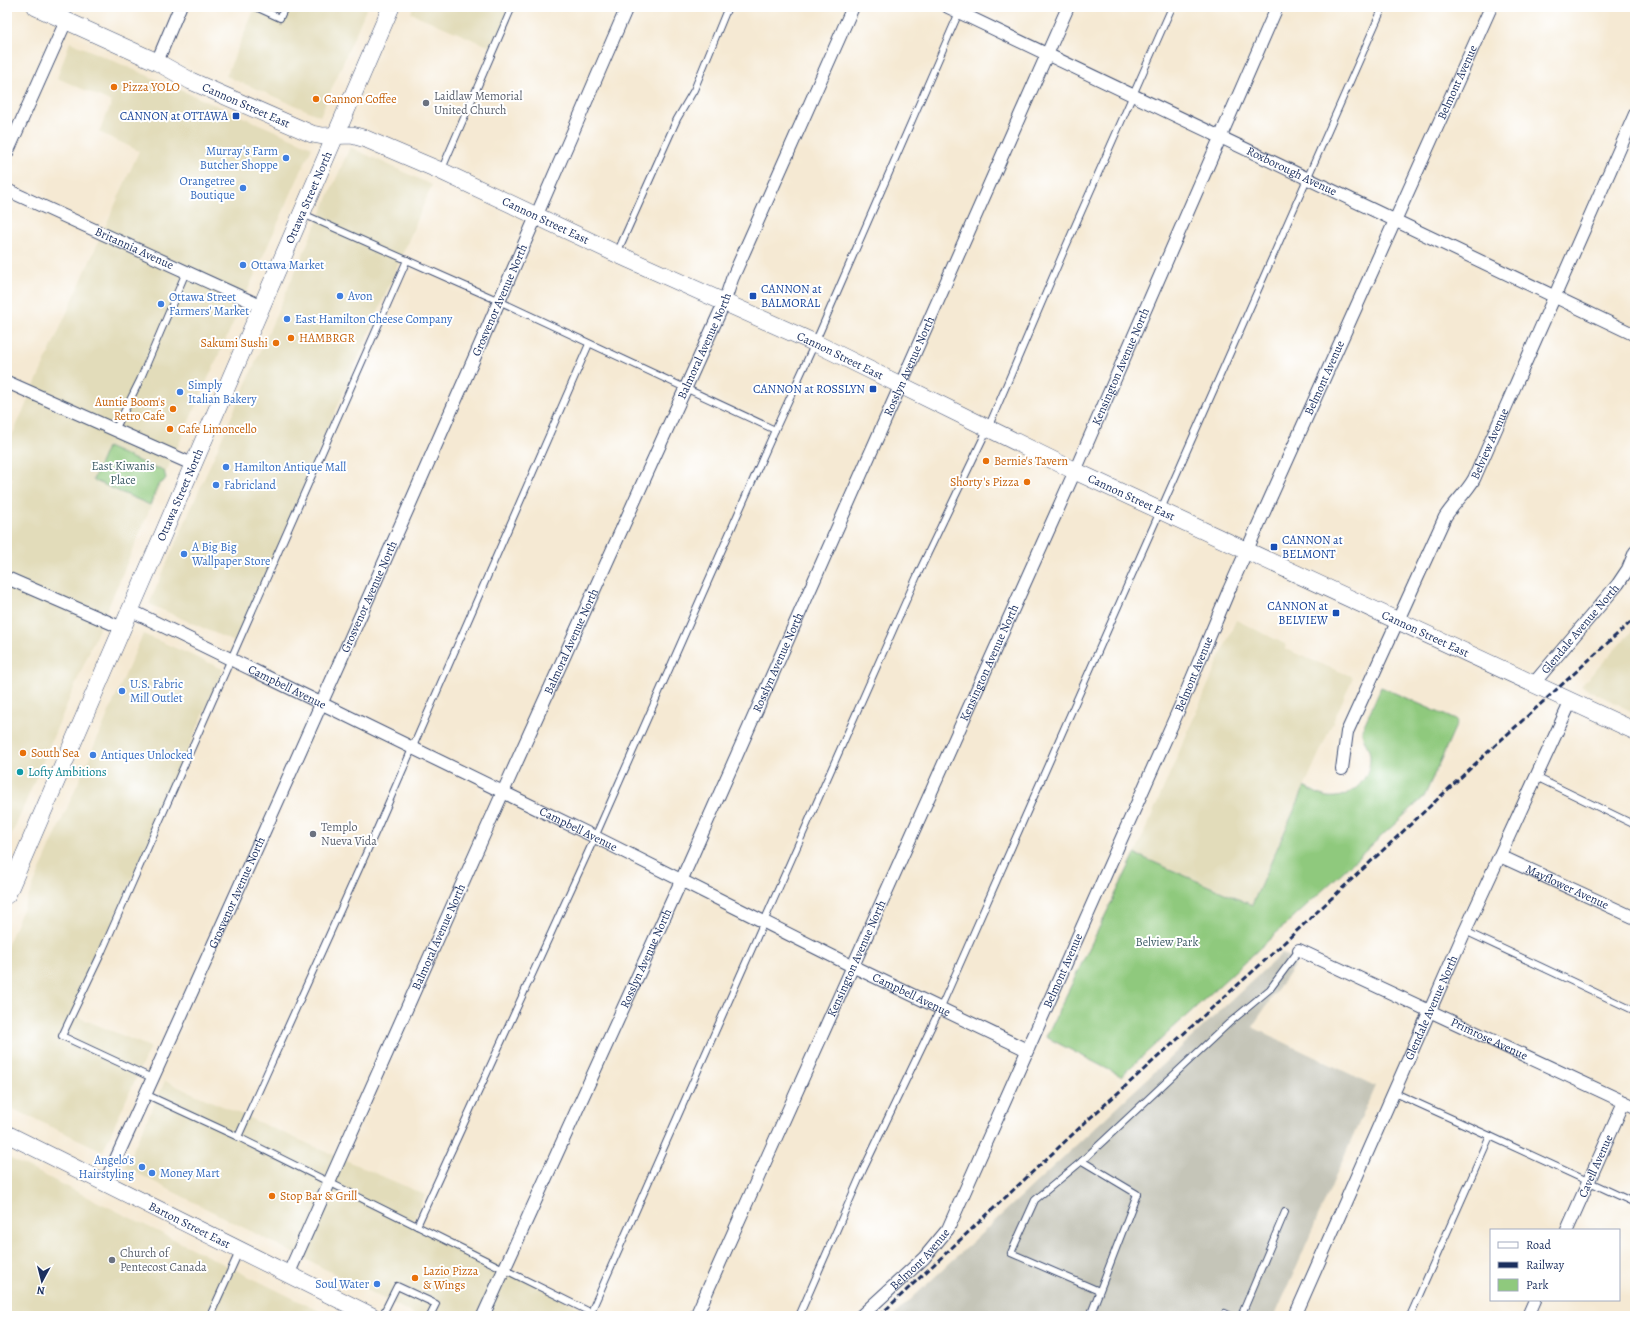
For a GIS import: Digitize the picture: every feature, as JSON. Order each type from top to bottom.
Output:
[{"type":"main road","name":"Cannon Street East","points":[[36,7],[157,62],[191,81],[312,134],[336,136],[352,135],[366,139],[441,171],[617,254],[815,343],[1161,512],[1398,620],[1635,731]]},
{"type":"main road","name":"Ottawa Street North","points":[[7,895],[192,464],[391,7]]},
{"type":"main road","name":"Barton Street East","points":[[7,1134],[372,1316]]},
{"type":"street","points":[[157,62],[180,7]]},
{"type":"street","name":"Grosvenor Avenue North","points":[[105,1183],[537,216],[627,7]]},
{"type":"street","name":"Balmoral Avenue North","points":[[288,1275],[503,792],[724,303],[732,279],[853,7]]},
{"type":"street","name":"Roxborough Avenue","points":[[948,7],[960,10],[1220,138],[1635,335]]},
{"type":"street","name":"Rosslyn Avenue North","points":[[483,1316],[681,881],[1068,7]]},
{"type":"street","name":"Kensington Avenue North","points":[[696,1316],[1075,471],[1277,7]]},
{"type":"street","name":"Belmont Avenue","points":[[861,1316],[924,1258],[948,1229],[1183,700],[1246,551],[1491,7]]},
{"type":"street","points":[[7,152],[66,21]]},
{"type":"street","name":"Belview Avenue","points":[[1342,769],[1347,732],[1445,517],[1452,506],[1466,493],[1474,479],[1635,114]]},
{"type":"street","name":"Britannia Avenue","points":[[7,190],[261,306]]},
{"type":"street","points":[[7,382],[192,464]]},
{"type":"street","name":"Glendale Avenue North","points":[[1534,683],[1618,584],[1628,570],[1635,552]]},
{"type":"street","points":[[7,578],[122,628]]},
{"type":"street","name":"Campbell Avenue","points":[[130,610],[595,837],[764,923],[1027,1050]]},
{"type":"street","name":"Glendale Avenue North","points":[[1295,1316],[1465,931],[1571,701]]},
{"type":"street","name":"Mayflower Avenue","points":[[1500,856],[1635,918]]},
{"type":"street","name":"Primrose Avenue","points":[[1299,950],[1630,1105]]},
{"type":"street","name":"Cavell Avenue","points":[[1567,1229],[1589,1182],[1630,1105]]},
{"type":"street","points":[[1528,1316],[1535,1301]]},
{"type":"lane","points":[[256,7],[280,18],[285,7]]},
{"type":"lane","points":[[441,171],[512,7]]},
{"type":"lane","points":[[617,254],[677,119],[694,90],[728,7]]},
{"type":"lane","points":[[591,1312],[917,576],[988,428],[1063,252],[1172,7]]},
{"type":"lane","points":[[799,1316],[864,1170],[940,1009],[1024,815],[1161,512],[1383,7]]},
{"type":"lane","points":[[417,1226],[595,837],[815,343],[960,10]]},
{"type":"lane","points":[[302,213],[499,301],[684,389],[775,430]]},
{"type":"lane","points":[[152,1078],[62,1036],[100,956],[407,260]]},
{"type":"lane","points":[[115,430],[140,380],[186,272]]},
{"type":"lane","points":[[238,1137],[412,748],[589,344]]},
{"type":"lane","points":[[1536,777],[1635,825]]},
{"type":"lane","points":[[1465,931],[1635,1011]]},
{"type":"lane","points":[[1099,1291],[1011,1253],[1035,1200],[1082,1161],[1229,1023],[1270,989],[1299,950]]},
{"type":"lane","points":[[1393,1092],[1635,1203]]},
{"type":"lane","points":[[145,1094],[238,1137],[598,1316]]},
{"type":"lane","points":[[1410,1316],[1490,1136]]},
{"type":"lane","points":[[1082,1161],[1137,1194],[1090,1316]]},
{"type":"lane","points":[[1240,1316],[1285,1212]]},
{"type":"lane","points":[[210,1316],[239,1250]]},
{"type":"lane","points":[[382,1316],[397,1286],[436,1304],[430,1316]]},
{"type":"lane","points":[[1225,1313],[1231,1316]]},
{"type":"shaded area","points":[[287,7],[367,7],[320,116],[226,76],[255,8],[282,19]]},
{"type":"shaded area","points":[[413,7],[513,7],[495,49],[411,13]]},
{"type":"shaded area","points":[[70,42],[312,147],[151,506],[7,846],[7,491],[13,479],[7,476],[7,447],[139,151],[99,132],[112,102],[57,78]]},
{"type":"shaded area","points":[[350,147],[432,185],[237,643],[149,604]]},
{"type":"shaded area","points":[[1236,620],[1287,645],[1285,649],[1353,677],[1252,905],[1135,854]]},
{"type":"shaded area","points":[[1635,628],[1635,713],[1581,686]]},
{"type":"shaded area","points":[[143,634],[223,669],[73,1015],[150,1047],[103,1151],[7,1106],[7,946]]},
{"type":"shaded area","points":[[1282,953],[1298,960],[1252,1027],[1375,1086],[1275,1316],[893,1316]]},
{"type":"shaded area","points":[[165,1081],[425,1195],[413,1221],[595,1316],[417,1316],[125,1167]]},
{"type":"shaded area","points":[[7,1157],[329,1316],[7,1316]]},
{"type":"green space","name":"East Kiwanis Place","points":[[107,447],[164,471],[166,478],[158,485],[150,505],[93,480]]},
{"type":"green space","name":"Belview Park","points":[[1381,687],[1458,721],[1424,797],[1121,1076],[1046,1037],[1135,854],[1252,905],[1305,786],[1321,795],[1335,797],[1350,792],[1357,787],[1366,775],[1369,767],[1370,755],[1362,734],[1362,730]]},
{"type":"railway","points":[[879,1316],[1089,1119],[1272,954],[1489,751],[1635,618]]},
{"type":"place","name":"Pizza YOLO","points":[[114,87]]},
{"type":"place","name":"Cannon Coffee","points":[[316,99]]},
{"type":"place","name":"Laidlaw Memorial United Church","points":[[426,103]]},
{"type":"place","name":"CANNON at OTTAWA","points":[[236,116]]},
{"type":"place","name":"Murray's Farm Butcher Shoppe","points":[[286,158]]},
{"type":"place","name":"Orangetree Boutique","points":[[243,188]]},
{"type":"place","name":"Ottawa Market","points":[[243,265]]},
{"type":"place","name":"Avon","points":[[340,296]]},
{"type":"place","name":"CANNON at BALMORAL","points":[[753,296]]},
{"type":"place","name":"Ottawa Street Farmers' Market","points":[[161,304]]},
{"type":"place","name":"East Hamilton Cheese Company","points":[[287,319]]},
{"type":"place","name":"HAMBRGR","points":[[291,338]]},
{"type":"place","name":"Sakumi Sushi","points":[[276,343]]},
{"type":"place","name":"CANNON at ROSSLYN","points":[[873,389]]},
{"type":"place","name":"Simply Italian Bakery","points":[[180,392]]},
{"type":"place","name":"Auntie Boom's Retro Cafe","points":[[173,409]]},
{"type":"place","name":"Cafe Limoncello","points":[[170,429]]},
{"type":"place","name":"Bernie's Tavern","points":[[986,461]]},
{"type":"place","name":"Hamilton Antique Mall","points":[[226,467]]},
{"type":"place","name":"Shorty's Pizza","points":[[1027,482]]},
{"type":"place","name":"Fabricland","points":[[216,485]]},
{"type":"place","name":"CANNON at BELMONT","points":[[1274,547]]},
{"type":"place","name":"A Big Big Wallpaper Store","points":[[184,554]]},
{"type":"place","name":"CANNON at BELVIEW","points":[[1336,613]]},
{"type":"place","name":"U.S. Fabric Mill Outlet","points":[[122,691]]},
{"type":"place","name":"South Sea","points":[[23,753]]},
{"type":"place","name":"Antiques Unlocked","points":[[93,755]]},
{"type":"place","name":"Lofty Ambitions","points":[[20,772]]},
{"type":"place","name":"Templo Nueva Vida","points":[[313,834]]},
{"type":"place","name":"Angelo's Hairstyling","points":[[142,1167]]},
{"type":"place","name":"Money Mart","points":[[152,1173]]},
{"type":"place","name":"Stop Bar & Grill","points":[[272,1196]]},
{"type":"place","name":"Church of Pentecost Canada","points":[[112,1260]]},
{"type":"place","name":"Lazio Pizza & Wings","points":[[415,1278]]},
{"type":"place","name":"Soul Water","points":[[377,1284]]}]
